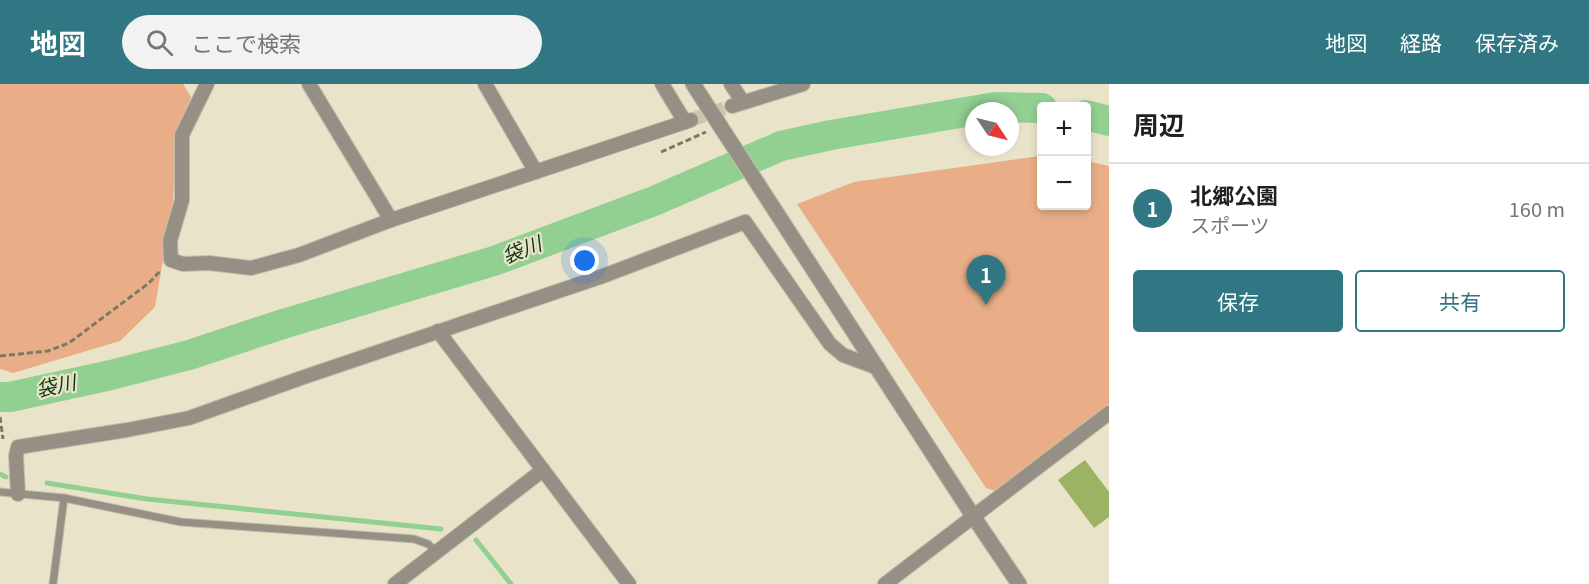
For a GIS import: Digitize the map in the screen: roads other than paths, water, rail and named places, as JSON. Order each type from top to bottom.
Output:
[{"type":"street","points":[[207,84],[182,135],[182,200],[170,241],[171,260],[183,264],[209,263],[251,268],[299,255],[391,220],[688,121],[662,84]]},
{"type":"street","points":[[309,84],[391,220]]},
{"type":"street","points":[[485,84],[536,172]]},
{"type":"street","points":[[693,84],[716,131],[768,199],[1019,584]]},
{"type":"street","points":[[731,84],[738,104],[803,84]]},
{"type":"street","points":[[18,495],[16,456],[18,447],[189,418],[603,276],[745,222],[830,344],[843,355],[878,368]]},
{"type":"street","points":[[438,331],[629,584]]},
{"type":"street","points":[[885,584],[973,516],[1107,419]]},
{"type":"street","points":[[398,583],[543,470]]},
{"type":"lane","points":[[0,492],[64,498],[181,522],[414,539],[428,544],[437,552]]},
{"type":"lane","points":[[53,584],[64,498]]},
{"type":"waterway","name":"袋川","points":[[0,397],[10,397],[111,375],[189,355],[283,324],[494,261],[654,201],[781,146],[831,135],[995,107],[1037,108]]},
{"type":"waterway","name":"袋川","points":[[1091,116],[1109,121]]},
{"type":"waterway","points":[[0,474],[6,477]]},
{"type":"waterway","points":[[47,483],[147,499],[441,529]]},
{"type":"waterway","points":[[476,540],[511,584]]},
{"type":"tunnel","points":[[691,120],[732,106]]},
{"type":"place","name":"北郷公園","points":[[986,305]]}]
